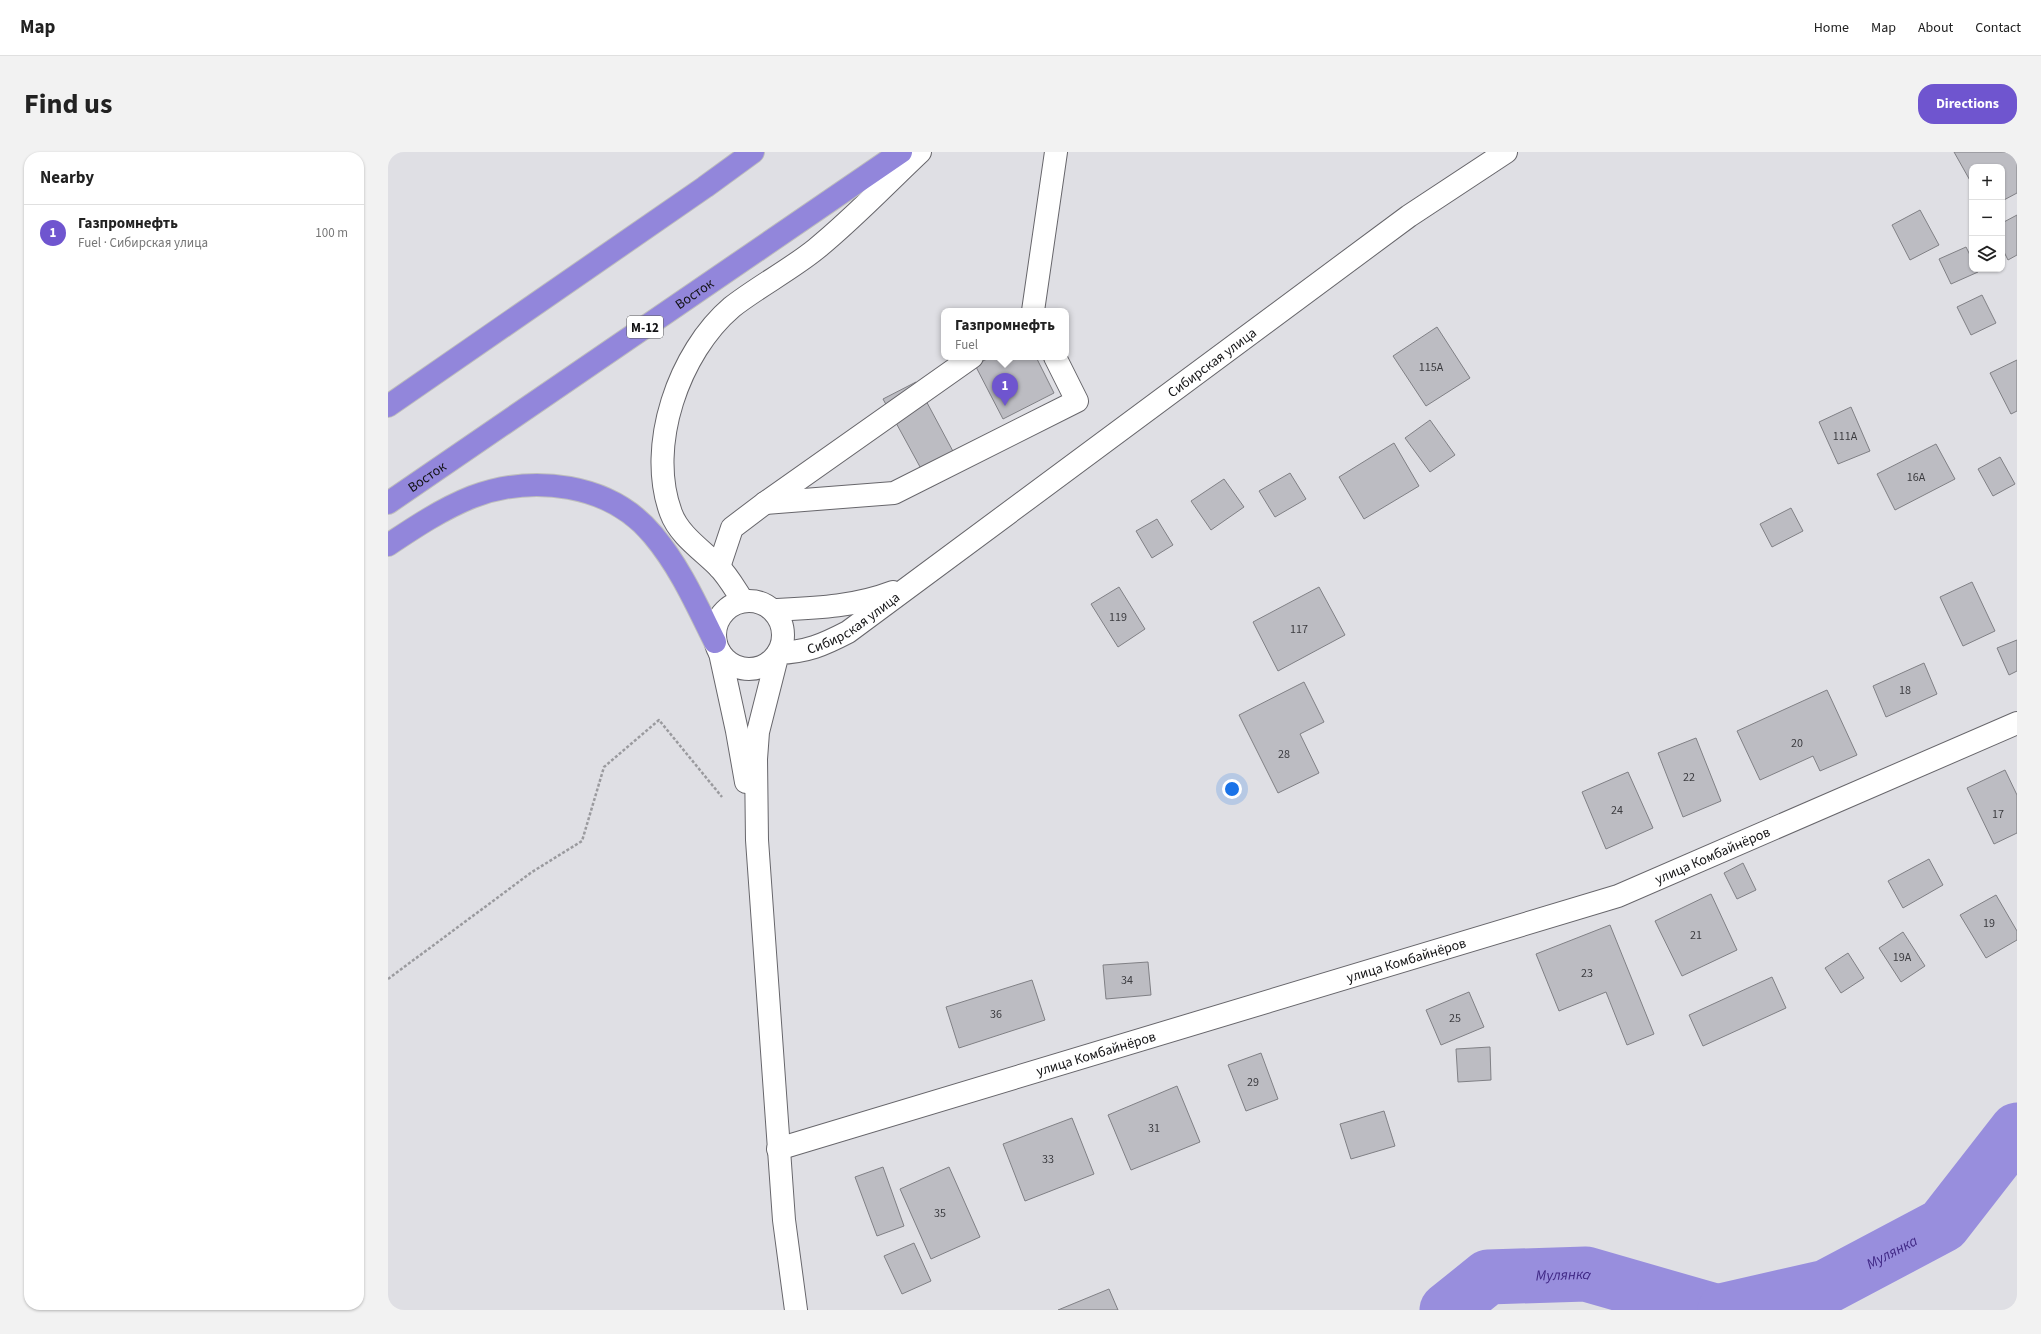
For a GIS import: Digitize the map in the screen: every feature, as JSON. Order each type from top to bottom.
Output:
[{"type":"highway","points":[[388,406],[705,187],[753,152]]},
{"type":"highway","name":"Восток","points":[[388,503],[901,152]]},
{"type":"highway","points":[[388,544],[441,512],[473,497],[499,490],[528,486],[555,485],[577,489],[616,504],[632,514],[653,534],[686,584],[717,648]]},
{"type":"street","points":[[743,601],[720,567],[681,531],[671,514],[665,491],[662,465],[665,437],[670,410],[687,365],[698,345],[731,308],[816,249],[920,152]]},
{"type":"street","points":[[1033,308],[1056,152]]},
{"type":"street","name":"Сибирская улица","points":[[778,653],[800,652],[830,642],[848,632],[1402,221],[1506,152]]},
{"type":"street","points":[[720,567],[732,528],[764,503],[968,360]]},
{"type":"street","points":[[764,503],[894,493],[901,490],[1077,401],[1056,360]]},
{"type":"street","name":"Сибирская улица","points":[[774,610],[836,607],[872,600],[896,591],[921,578]]},
{"type":"street","points":[[757,840],[737,730],[717,648],[715,631],[718,620],[724,611],[732,604],[754,600],[765,604],[774,610],[780,620],[783,631],[783,642],[778,653],[758,732],[756,759],[757,840],[778,1149],[784,1220],[796,1310]]},
{"type":"street","points":[[717,648],[728,661],[738,667],[749,669],[761,667],[770,662],[778,653]]},
{"type":"street","name":"улица Комбайнёров","points":[[778,1149],[1618,896],[2017,723]]},
{"type":"path","points":[[388,979],[532,872],[582,841],[604,767],[659,720],[722,798]]},
{"type":"building","points":[[1954,152],[2012,152],[2017,160],[2017,193],[2005,199],[2005,164],[1969,164],[1969,179]]},
{"type":"building","points":[[1920,210],[1939,245],[1910,260],[1892,225]]},
{"type":"building","points":[[2017,215],[2017,255],[2008,260],[2005,254],[2005,221]]},
{"type":"building","points":[[1966,247],[1969,253],[1969,272],[1978,272],[1951,284],[1939,259]]},
{"type":"building","points":[[1982,295],[1996,323],[1971,335],[1957,307]]},
{"type":"building","points":[[1437,327],[1470,378],[1426,406],[1393,356]]},
{"type":"building","points":[[985,360],[1038,360],[1054,393],[1003,419],[975,365]]},
{"type":"building","points":[[2017,360],[2017,411],[2011,414],[1990,373]]},
{"type":"building","points":[[916,382],[963,470],[931,487],[883,399]]},
{"type":"building","points":[[1851,407],[1870,451],[1838,464],[1819,422]]},
{"type":"building","points":[[1430,420],[1455,455],[1430,472],[1405,438]]},
{"type":"building","points":[[1394,443],[1419,486],[1364,519],[1339,477]]},
{"type":"building","points":[[1936,444],[1955,479],[1895,510],[1877,474]]},
{"type":"building","points":[[2000,457],[2015,484],[1993,496],[1978,469]]},
{"type":"building","points":[[1290,473],[1306,499],[1275,517],[1259,491]]},
{"type":"building","points":[[1224,479],[1244,507],[1211,530],[1191,501]]},
{"type":"building","points":[[1791,508],[1803,531],[1772,547],[1760,524]]},
{"type":"building","points":[[1157,519],[1173,545],[1152,558],[1136,531]]},
{"type":"building","points":[[1972,582],[1995,631],[1963,646],[1940,597]]},
{"type":"building","points":[[1119,587],[1145,629],[1118,647],[1091,604]]},
{"type":"building","points":[[1319,587],[1345,635],[1278,671],[1253,622]]},
{"type":"building","points":[[2017,640],[2017,671],[2009,675],[1997,648]]},
{"type":"building","points":[[1924,663],[1937,694],[1886,717],[1873,686]]},
{"type":"building","points":[[1304,682],[1324,722],[1300,734],[1319,773],[1278,793],[1239,715]]},
{"type":"building","points":[[1827,690],[1857,755],[1820,771],[1813,756],[1760,780],[1737,731]]},
{"type":"building","points":[[1696,738],[1721,801],[1683,817],[1658,753]]},
{"type":"building","points":[[2005,770],[2017,795],[2017,833],[1994,844],[1967,788]]},
{"type":"building","points":[[1628,772],[1653,828],[1606,849],[1582,792]]},
{"type":"building","points":[[1929,859],[1943,885],[1903,908],[1888,881]]},
{"type":"building","points":[[1743,863],[1756,890],[1737,899],[1724,873]]},
{"type":"building","points":[[1711,894],[1737,950],[1682,976],[1655,921]]},
{"type":"building","points":[[1996,895],[2017,931],[2017,940],[1986,958],[1960,915]]},
{"type":"building","points":[[1610,925],[1654,1034],[1627,1045],[1606,992],[1559,1011],[1536,954]]},
{"type":"building","points":[[1903,932],[1925,966],[1901,982],[1879,948]]},
{"type":"building","points":[[1848,953],[1864,978],[1841,993],[1825,968]]},
{"type":"building","points":[[1148,962],[1151,995],[1106,999],[1103,965]]},
{"type":"building","points":[[1772,977],[1786,1008],[1703,1046],[1689,1015]]},
{"type":"building","points":[[1032,980],[1045,1020],[959,1048],[946,1007]]},
{"type":"building","points":[[1469,992],[1484,1027],[1441,1045],[1426,1010]]},
{"type":"building","points":[[1490,1047],[1491,1080],[1458,1082],[1456,1049]]},
{"type":"building","points":[[1261,1053],[1278,1099],[1246,1111],[1228,1065]]},
{"type":"building","points":[[1177,1086],[1200,1142],[1131,1170],[1108,1115]]},
{"type":"building","points":[[1384,1111],[1395,1146],[1351,1159],[1340,1124]]},
{"type":"building","points":[[1072,1118],[1094,1174],[1025,1201],[1003,1144]]},
{"type":"building","points":[[883,1167],[904,1226],[877,1236],[855,1177]]},
{"type":"building","points":[[949,1167],[980,1237],[931,1259],[900,1189]]},
{"type":"building","points":[[914,1243],[931,1281],[902,1294],[884,1256]]},
{"type":"building","points":[[1109,1289],[1118,1310],[1058,1310]]},
{"type":"waterway","name":"Мулянка","points":[[1725,1310],[1826,1287],[1943,1225],[2017,1130]]},
{"type":"waterway","name":"Мулянка","points":[[1447,1310],[1488,1277],[1586,1274],[1711,1310]]},
{"type":"place","name":"Газпромнефть","points":[[1005,406]]}]
